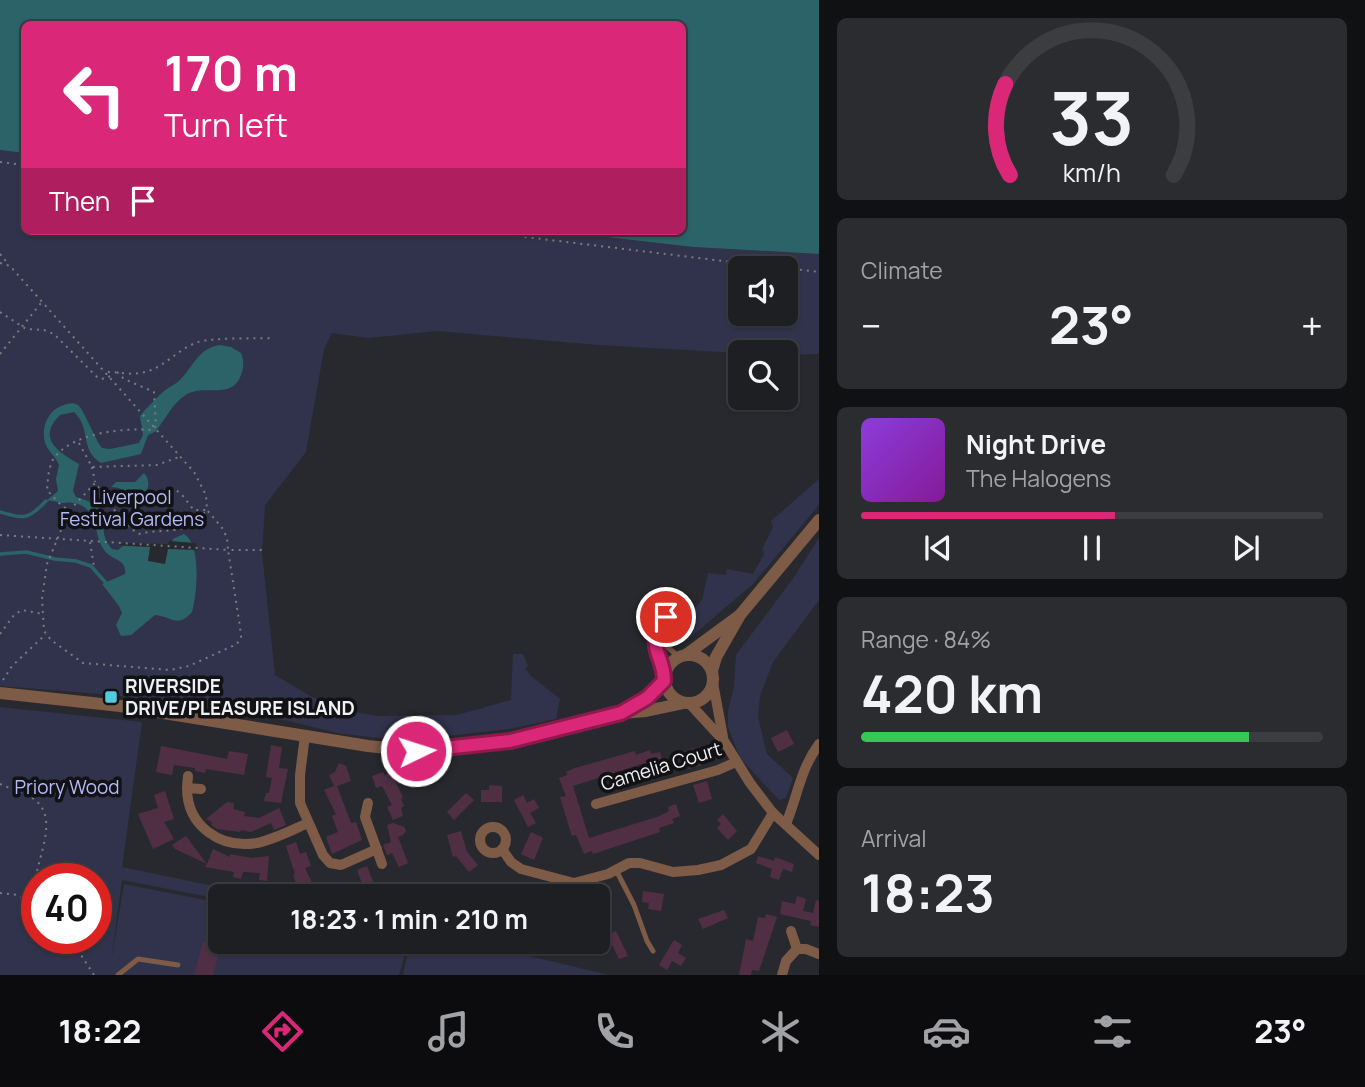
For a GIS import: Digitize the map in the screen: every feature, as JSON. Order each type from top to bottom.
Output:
[{"type":"street","points":[[0,693],[120,706],[369,746],[416,751],[510,741],[621,713],[646,711],[704,697],[713,677],[716,657],[740,615],[819,520]]},
{"type":"street","points":[[621,713],[647,698],[664,678],[672,661],[740,615]]},
{"type":"street","points":[[683,655],[703,658],[713,677],[724,741]]},
{"type":"street","points":[[664,678],[670,695],[686,703],[724,741],[773,813],[819,855]]},
{"type":"street","points":[[305,735],[300,803],[323,855],[330,863],[346,864],[376,849]]},
{"type":"street","points":[[786,824],[808,758],[819,744]]},
{"type":"street","name":"Camelia Court","points":[[596,804],[718,770],[736,762]]},
{"type":"street","points":[[188,776],[188,805],[196,821],[210,834],[230,842],[254,843],[268,840],[308,823]]},
{"type":"street","points":[[187,788],[201,789]]},
{"type":"street","points":[[368,803],[365,817],[382,864]]},
{"type":"street","points":[[502,849],[521,869],[574,883],[587,881],[629,863],[640,863],[673,872],[698,870],[721,864],[751,849],[773,813]]},
{"type":"street","points":[[791,931],[797,949]]},
{"type":"street","points":[[782,975],[786,961],[797,949],[819,954]]},
{"type":"lane","points":[[664,678],[656,652],[656,640],[666,617]]},
{"type":"lane","points":[[659,633],[665,645],[683,655]]},
{"type":"lane","points":[[616,870],[653,951]]},
{"type":"lane","points":[[118,975],[138,959],[178,965]]},
{"type":"path","points":[[0,162],[21,165]]},
{"type":"path","points":[[510,235],[728,262]]},
{"type":"path","points":[[0,254],[187,463],[201,484],[206,495],[207,510],[223,529],[228,550],[241,637],[237,644],[189,666],[170,670],[83,663],[51,640],[46,634],[42,599],[47,564],[69,510],[95,483]]},
{"type":"path","points":[[0,263],[10,265]]},
{"type":"path","points":[[798,269],[819,272]]},
{"type":"path","points":[[0,354],[41,302]]},
{"type":"path","points":[[0,312],[26,330],[44,330],[54,334],[98,378],[110,376]]},
{"type":"path","points":[[107,372],[146,372],[197,343],[274,338]]},
{"type":"path","points":[[69,510],[47,490],[52,460],[60,452],[84,439],[130,429],[152,430],[156,426],[155,399],[151,390],[124,379],[117,372]]},
{"type":"path","points":[[78,442],[92,467],[95,483],[125,522],[139,534],[152,530],[177,529],[194,523],[207,510]]},
{"type":"path","points":[[92,467],[157,465],[180,457]]},
{"type":"path","points":[[125,522],[135,509],[158,494],[172,490],[180,494],[194,510],[207,510]]},
{"type":"path","points":[[0,535],[262,550]]},
{"type":"path","points":[[90,541],[94,567]]},
{"type":"path","points":[[0,634],[14,615],[22,610],[43,614]]},
{"type":"path","points":[[0,684],[12,666],[46,634]]},
{"type":"path","points":[[0,784],[35,800],[43,808],[46,835],[39,863]]},
{"type":"path","points":[[0,893],[21,897]]},
{"type":"path","points":[[80,954],[94,975]]},
{"type":"green space","name":"Liverpool Festival Gardens","points":[[0,150],[21,153],[21,235],[589,235],[693,247],[819,254],[819,354],[798,355],[798,340],[728,340],[728,352],[436,331],[369,338],[332,333],[324,349],[306,452],[265,505],[262,553],[275,675],[312,697],[360,713],[377,716],[457,715],[511,700],[513,654],[523,654],[528,666],[525,668],[531,676],[560,699],[556,719],[509,729],[403,741],[337,733],[289,721],[113,695],[0,686]]},
{"type":"green space","points":[[819,479],[819,505],[753,584],[684,643],[674,632],[702,600],[708,573],[726,575],[727,569],[753,574],[764,554],[762,549],[773,527],[771,521]]},
{"type":"green space","points":[[819,538],[819,600],[773,662],[760,696],[758,717],[767,754],[793,778],[786,798],[779,800],[740,758],[728,727],[736,655],[792,580]]},
{"type":"green space","name":"Priory Wood","points":[[0,707],[142,722],[122,867],[208,885],[208,897],[122,880],[111,962],[124,884],[208,901],[208,954],[405,954],[399,975],[0,975]]},
{"type":"green space","points":[[407,954],[521,954],[609,975],[403,975]]},
{"type":"shaded area","points":[[0,0],[819,0],[819,254],[693,247],[589,235],[686,235],[686,21],[21,21],[21,153],[0,150]]},
{"type":"shaded area","points":[[220,345],[241,353],[243,366],[237,383],[225,389],[187,394],[173,407],[155,432],[148,435],[141,454],[101,463],[90,452],[83,425],[74,412],[60,415],[50,431],[50,438],[58,450],[79,464],[73,491],[76,497],[98,507],[102,513],[106,541],[112,549],[118,550],[123,546],[171,547],[173,539],[184,534],[194,548],[197,570],[192,612],[178,621],[155,615],[131,635],[121,636],[116,625],[122,613],[102,584],[125,574],[124,565],[108,554],[101,545],[88,510],[73,503],[46,501],[58,491],[56,479],[59,465],[45,442],[45,426],[53,411],[73,403],[80,407],[102,448],[139,443],[143,435],[140,416],[165,390],[180,380],[201,354]]},
{"type":"shaded area","points":[[144,473],[148,486],[141,499],[133,500],[119,488],[111,487],[116,482],[135,482]]},
{"type":"pier","points":[[169,541],[196,543],[198,550],[168,549],[165,564],[148,561],[150,547],[119,545],[168,544]]},
{"type":"building","points":[[787,730],[794,744],[778,752],[771,738]]},
{"type":"building","points":[[271,745],[282,747],[279,768],[288,769],[281,803],[264,801],[272,778],[266,777]]},
{"type":"building","points":[[161,746],[227,759],[229,751],[248,754],[244,775],[206,769],[205,773],[195,771],[195,768],[174,765],[172,775],[156,772]]},
{"type":"building","points":[[697,747],[702,765],[689,769],[683,752]]},
{"type":"building","points":[[650,750],[651,754],[660,752],[664,765],[656,768],[654,763],[646,766],[645,763],[573,786],[589,838],[660,816],[669,811],[668,807],[676,804],[680,816],[672,819],[674,823],[659,828],[660,832],[593,854],[592,851],[584,854],[576,835],[572,836],[569,827],[560,797],[566,796],[559,778],[575,768],[635,751],[636,755]]},
{"type":"building","points":[[339,763],[346,766],[351,781],[337,786],[351,823],[356,822],[362,840],[332,854],[326,837],[338,832],[332,816],[336,814],[324,790],[334,786],[329,775],[335,772]]},
{"type":"building","points":[[383,772],[385,775],[392,773],[403,798],[403,816],[393,820],[387,807],[392,805],[382,786],[376,788],[372,776]]},
{"type":"building","points":[[707,781],[712,799],[699,803],[693,785]]},
{"type":"building","points":[[489,785],[502,786],[502,802],[481,802],[481,790],[489,790]]},
{"type":"building","points":[[165,791],[174,819],[164,822],[174,839],[153,849],[138,814],[158,808],[154,795]]},
{"type":"building","points":[[466,793],[474,800],[454,820],[447,812]]},
{"type":"building","points":[[523,795],[527,803],[534,799],[539,808],[530,813],[536,823],[528,827],[514,800]]},
{"type":"building","points":[[227,802],[234,803],[233,809],[245,812],[244,816],[259,818],[279,808],[286,825],[274,830],[271,823],[251,832],[217,829],[206,819]]},
{"type":"building","points":[[723,814],[737,831],[728,840],[717,828],[721,824],[717,820]]},
{"type":"building","points":[[393,823],[404,827],[406,831],[398,837],[408,863],[399,867],[392,853],[387,855],[383,845],[391,842],[387,825]]},
{"type":"building","points":[[461,831],[467,852],[478,865],[469,872],[456,856],[453,857],[447,835]]},
{"type":"building","points":[[531,832],[543,838],[534,860],[521,854]]},
{"type":"building","points":[[186,836],[207,864],[172,845]]},
{"type":"building","points":[[296,842],[300,854],[306,852],[311,866],[305,868],[313,884],[295,884],[295,874],[286,846]]},
{"type":"building","points":[[213,849],[230,857],[230,854],[252,858],[269,856],[267,881],[259,880],[260,873],[243,872],[241,879],[233,877],[234,872],[205,867]]},
{"type":"building","points":[[758,856],[774,861],[775,857],[794,864],[792,872],[783,869],[779,880],[770,877],[772,869],[756,863]]},
{"type":"building","points":[[367,866],[374,884],[362,884],[357,870]]},
{"type":"building","points":[[643,891],[664,894],[661,911],[648,909],[649,903],[642,902]]},
{"type":"building","points":[[797,896],[806,899],[803,911],[813,913],[816,900],[819,901],[819,927],[810,925],[811,921],[780,914],[782,901],[795,904]]},
{"type":"building","points":[[724,910],[728,918],[703,929],[698,919]]},
{"type":"building","points":[[766,914],[777,917],[759,971],[752,970],[751,975],[739,975],[746,939],[753,941],[758,917],[765,918]]},
{"type":"building","points":[[616,931],[628,956],[619,959],[610,941],[610,934]]},
{"type":"building","points":[[674,940],[682,945],[678,953],[686,958],[681,966],[672,961],[667,970],[659,965]]},
{"type":"building","points":[[203,941],[208,942],[208,954],[219,954],[213,975],[194,975]]},
{"type":"waterway","points":[[0,512],[15,516],[30,515],[46,501]]},
{"type":"waterway","points":[[0,554],[26,552],[76,561],[91,566],[106,583]]},
{"type":"place","name":"RIVERSIDE DRIVE/PLEASURE ISLAND","points":[[111,697]]},
{"type":"route","points":[[416,751],[510,741],[621,713],[638,704],[664,681],[655,646],[666,617]]}]
